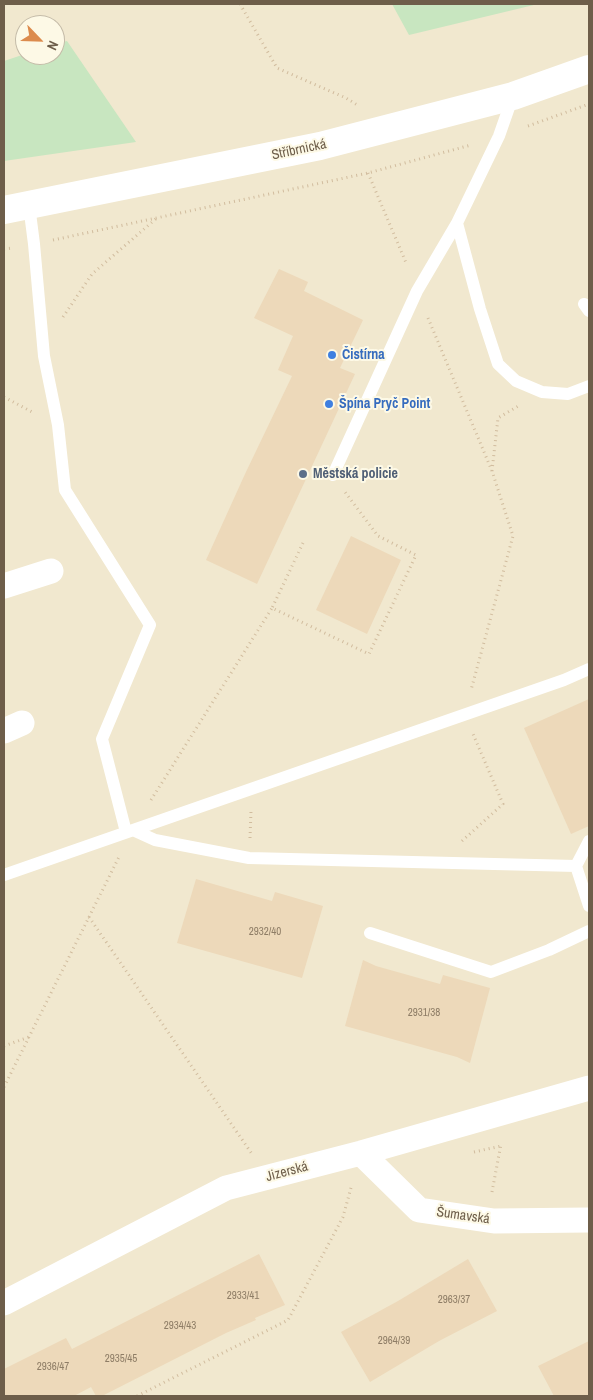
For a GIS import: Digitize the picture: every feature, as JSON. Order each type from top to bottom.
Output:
[{"type":"street","name":"Stříbrnická","points":[[16,207],[320,146],[513,96],[589,69]]},
{"type":"street","points":[[4,586],[51,572]]},
{"type":"street","name":"Jizerská","points":[[4,1303],[226,1188],[589,1088]]},
{"type":"street","name":"Šumavská","points":[[361,1152],[420,1210],[487,1220],[589,1220]]},
{"type":"lane","points":[[333,475],[417,291],[457,223],[499,136],[513,96]]},
{"type":"lane","points":[[16,207],[34,244],[44,356],[58,425],[64,490],[150,625],[102,739],[129,831]]},
{"type":"lane","points":[[457,223],[480,309],[498,364],[516,381],[542,392],[568,394],[589,386]]},
{"type":"lane","points":[[4,875],[564,680],[589,669]]},
{"type":"lane","points":[[129,831],[155,840],[248,858],[576,866]]},
{"type":"lane","points":[[589,841],[576,866],[589,906]]},
{"type":"lane","points":[[370,933],[491,972],[549,950],[589,931]]},
{"type":"path","points":[[240,4],[277,68],[346,98],[363,109]]},
{"type":"path","points":[[528,126],[589,104]]},
{"type":"path","points":[[4,250],[368,173],[474,144]]},
{"type":"path","points":[[368,173],[409,270]]},
{"type":"path","points":[[44,356],[64,315],[92,274],[159,216]]},
{"type":"path","points":[[425,310],[492,471],[513,536],[464,714],[503,804],[437,863]]},
{"type":"path","points":[[492,471],[498,418],[542,392]]},
{"type":"path","points":[[272,608],[369,654],[416,555],[378,536],[333,475]]},
{"type":"path","points":[[4,1087],[89,917],[129,831],[272,608],[303,543]]},
{"type":"path","points":[[248,858],[252,788]]},
{"type":"path","points":[[89,917],[268,1177]]},
{"type":"path","points":[[4,1046],[29,1038]]},
{"type":"path","points":[[487,1220],[507,1111]]},
{"type":"path","points":[[137,1396],[288,1320],[343,1217],[361,1152]]},
{"type":"shaded area","points":[[4,4],[589,4],[589,1396],[4,1396]]},
{"type":"green space","points":[[392,4],[538,4],[409,35]]},
{"type":"green space","points":[[67,41],[136,142],[4,161],[4,61],[15,57],[15,65],[65,65],[65,42]]},
{"type":"building","points":[[279,269],[308,282],[304,291],[363,320],[340,368],[355,374],[257,584],[206,560],[292,376],[278,370],[293,336],[254,318]]},
{"type":"building","points":[[351,536],[401,560],[367,634],[316,610]]},
{"type":"building","points":[[589,699],[589,826],[571,834],[524,728]]},
{"type":"building","points":[[196,879],[272,901],[275,892],[323,906],[302,978],[177,943]]},
{"type":"building","points":[[363,960],[376,966],[440,984],[443,975],[490,988],[470,1063],[457,1057],[345,1026]]},
{"type":"building","points":[[259,1254],[285,1305],[255,1318],[256,1320],[226,1333],[102,1396],[96,1396],[91,1387],[74,1396],[4,1396],[4,1369],[66,1338],[72,1349]]},
{"type":"building","points":[[468,1259],[497,1311],[439,1341],[370,1382],[341,1332],[398,1301]]},
{"type":"building","points":[[589,1341],[589,1396],[554,1396],[538,1366]]},
{"type":"place","name":"Čistírna","points":[[332,355]]},
{"type":"place","name":"Špína Pryč Point","points":[[329,404]]},
{"type":"place","name":"Městská policie","points":[[303,474]]}]
